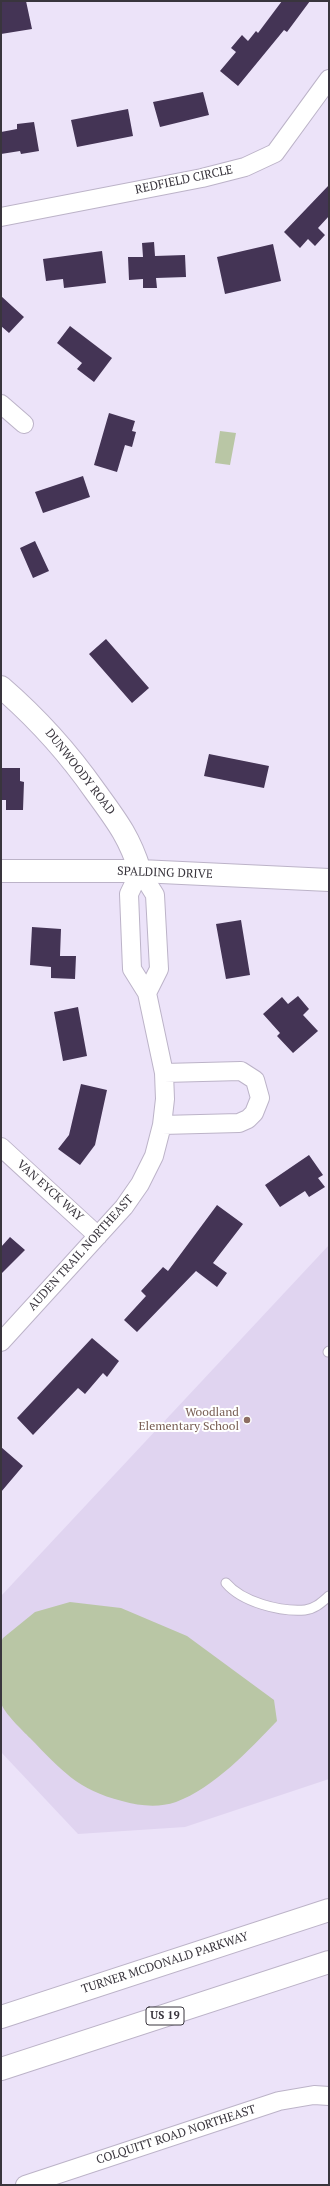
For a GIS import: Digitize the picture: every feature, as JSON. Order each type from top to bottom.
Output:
[{"type":"main road","name":"DUNWOODY ROAD","points":[[1,687],[33,715],[74,762],[120,825],[133,849],[140,871]]},
{"type":"main road","name":"SPALDING DRIVE","points":[[1,871],[140,871],[329,880]]},
{"type":"main road","name":"TURNER MCDONALD PARKWAY","points":[[1,2017],[329,1910]]},
{"type":"main road","name":"US 19","points":[[1,2069],[329,1962]]},
{"type":"street","name":"REDFIELD CIRCLE","points":[[1,217],[202,178],[245,167],[275,153],[329,79]]},
{"type":"street","points":[[1,404],[24,424]]},
{"type":"street","points":[[140,871],[155,894],[159,969],[147,993]]},
{"type":"street","name":"AUDEN TRAIL NORTHEAST","points":[[1,1342],[124,1207],[140,1184],[154,1156],[162,1126],[164,1073],[147,993],[132,969],[129,894],[140,871]]},
{"type":"street","points":[[162,1126],[239,1123],[248,1119],[254,1113],[260,1098],[255,1080],[240,1070],[164,1073]]},
{"type":"street","name":"VAN EYCK WAY","points":[[1,1147],[98,1236]]},
{"type":"street","name":"COLQUITT ROAD NORTHEAST","points":[[25,2185],[279,2102],[314,2095],[329,2096]]},
{"type":"lane","points":[[226,1583],[232,1591],[256,1604],[281,1608],[306,1610],[316,1606],[329,1596]]},
{"type":"shaded area","name":"Woodland Elementary School","points":[[329,1245],[329,1779],[185,1827],[78,1834],[1,1752],[1,1596]]},
{"type":"green space","points":[[220,431],[236,433],[230,465],[215,463]]},
{"type":"green space","points":[[70,1602],[121,1608],[187,1636],[274,1700],[277,1721],[243,1756],[217,1778],[204,1788],[176,1802],[156,1806],[136,1804],[107,1796],[82,1785],[51,1760],[6,1712],[1,1703],[1,1642],[3,1638],[35,1612]]},
{"type":"building","points":[[1,1],[26,1],[32,29],[1,34]]},
{"type":"building","points":[[282,1],[310,1],[287,32],[284,30],[238,86],[220,71],[236,52],[231,48],[242,35],[248,41],[256,31],[258,33]]},
{"type":"building","points":[[203,92],[209,115],[160,127],[153,102]]},
{"type":"building","points":[[128,109],[133,136],[77,147],[71,120]]},
{"type":"building","points":[[34,122],[39,151],[21,154],[20,151],[1,154],[1,132],[17,129],[17,124]]},
{"type":"building","points":[[329,185],[329,216],[318,228],[325,235],[315,246],[308,239],[300,248],[284,232]]},
{"type":"building","points":[[154,242],[155,256],[185,255],[186,277],[156,278],[157,288],[143,288],[143,279],[129,280],[128,257],[143,257],[142,243]]},
{"type":"building","points":[[273,244],[281,281],[225,294],[217,257]]},
{"type":"building","points":[[102,251],[106,283],[64,288],[63,279],[46,281],[43,259]]},
{"type":"building","points":[[1,296],[24,317],[9,333],[1,326]]},
{"type":"building","points":[[70,326],[112,358],[94,382],[77,369],[82,363],[57,343]]},
{"type":"building","points":[[109,413],[135,421],[132,431],[136,432],[132,447],[125,445],[117,472],[94,465]]},
{"type":"building","points":[[83,476],[90,497],[43,513],[35,492]]},
{"type":"building","points":[[35,541],[49,571],[33,578],[20,548]]},
{"type":"building","points":[[106,639],[149,688],[132,703],[89,654]]},
{"type":"building","points":[[209,754],[269,766],[264,788],[204,776]]},
{"type":"building","points":[[1,768],[20,768],[20,781],[24,782],[23,810],[6,810],[6,800],[1,800]]},
{"type":"building","points":[[241,920],[250,975],[226,979],[216,924]]},
{"type":"building","points":[[32,927],[61,929],[60,956],[76,956],[75,979],[51,978],[51,967],[30,965]]},
{"type":"building","points":[[298,996],[309,1009],[303,1015],[318,1031],[293,1053],[277,1036],[280,1033],[263,1014],[282,997],[288,1004]]},
{"type":"building","points":[[78,1007],[87,1056],[63,1061],[54,1012]]},
{"type":"building","points":[[81,1084],[107,1090],[95,1145],[80,1165],[58,1149],[69,1135]]},
{"type":"building","points":[[309,1155],[323,1175],[318,1178],[325,1187],[309,1197],[305,1191],[280,1207],[265,1185]]},
{"type":"building","points":[[217,1205],[243,1224],[213,1263],[227,1273],[217,1287],[196,1271],[137,1332],[124,1320],[146,1296],[141,1291],[163,1267],[168,1271]]},
{"type":"building","points":[[10,1237],[25,1250],[1,1274],[1,1247]]},
{"type":"building","points":[[92,1338],[119,1361],[107,1377],[103,1373],[85,1394],[78,1388],[33,1435],[17,1418]]},
{"type":"building","points":[[1,1447],[23,1466],[1,1492]]},
{"type":"place","name":"Woodland Elementary School","points":[[247,1420]]}]
